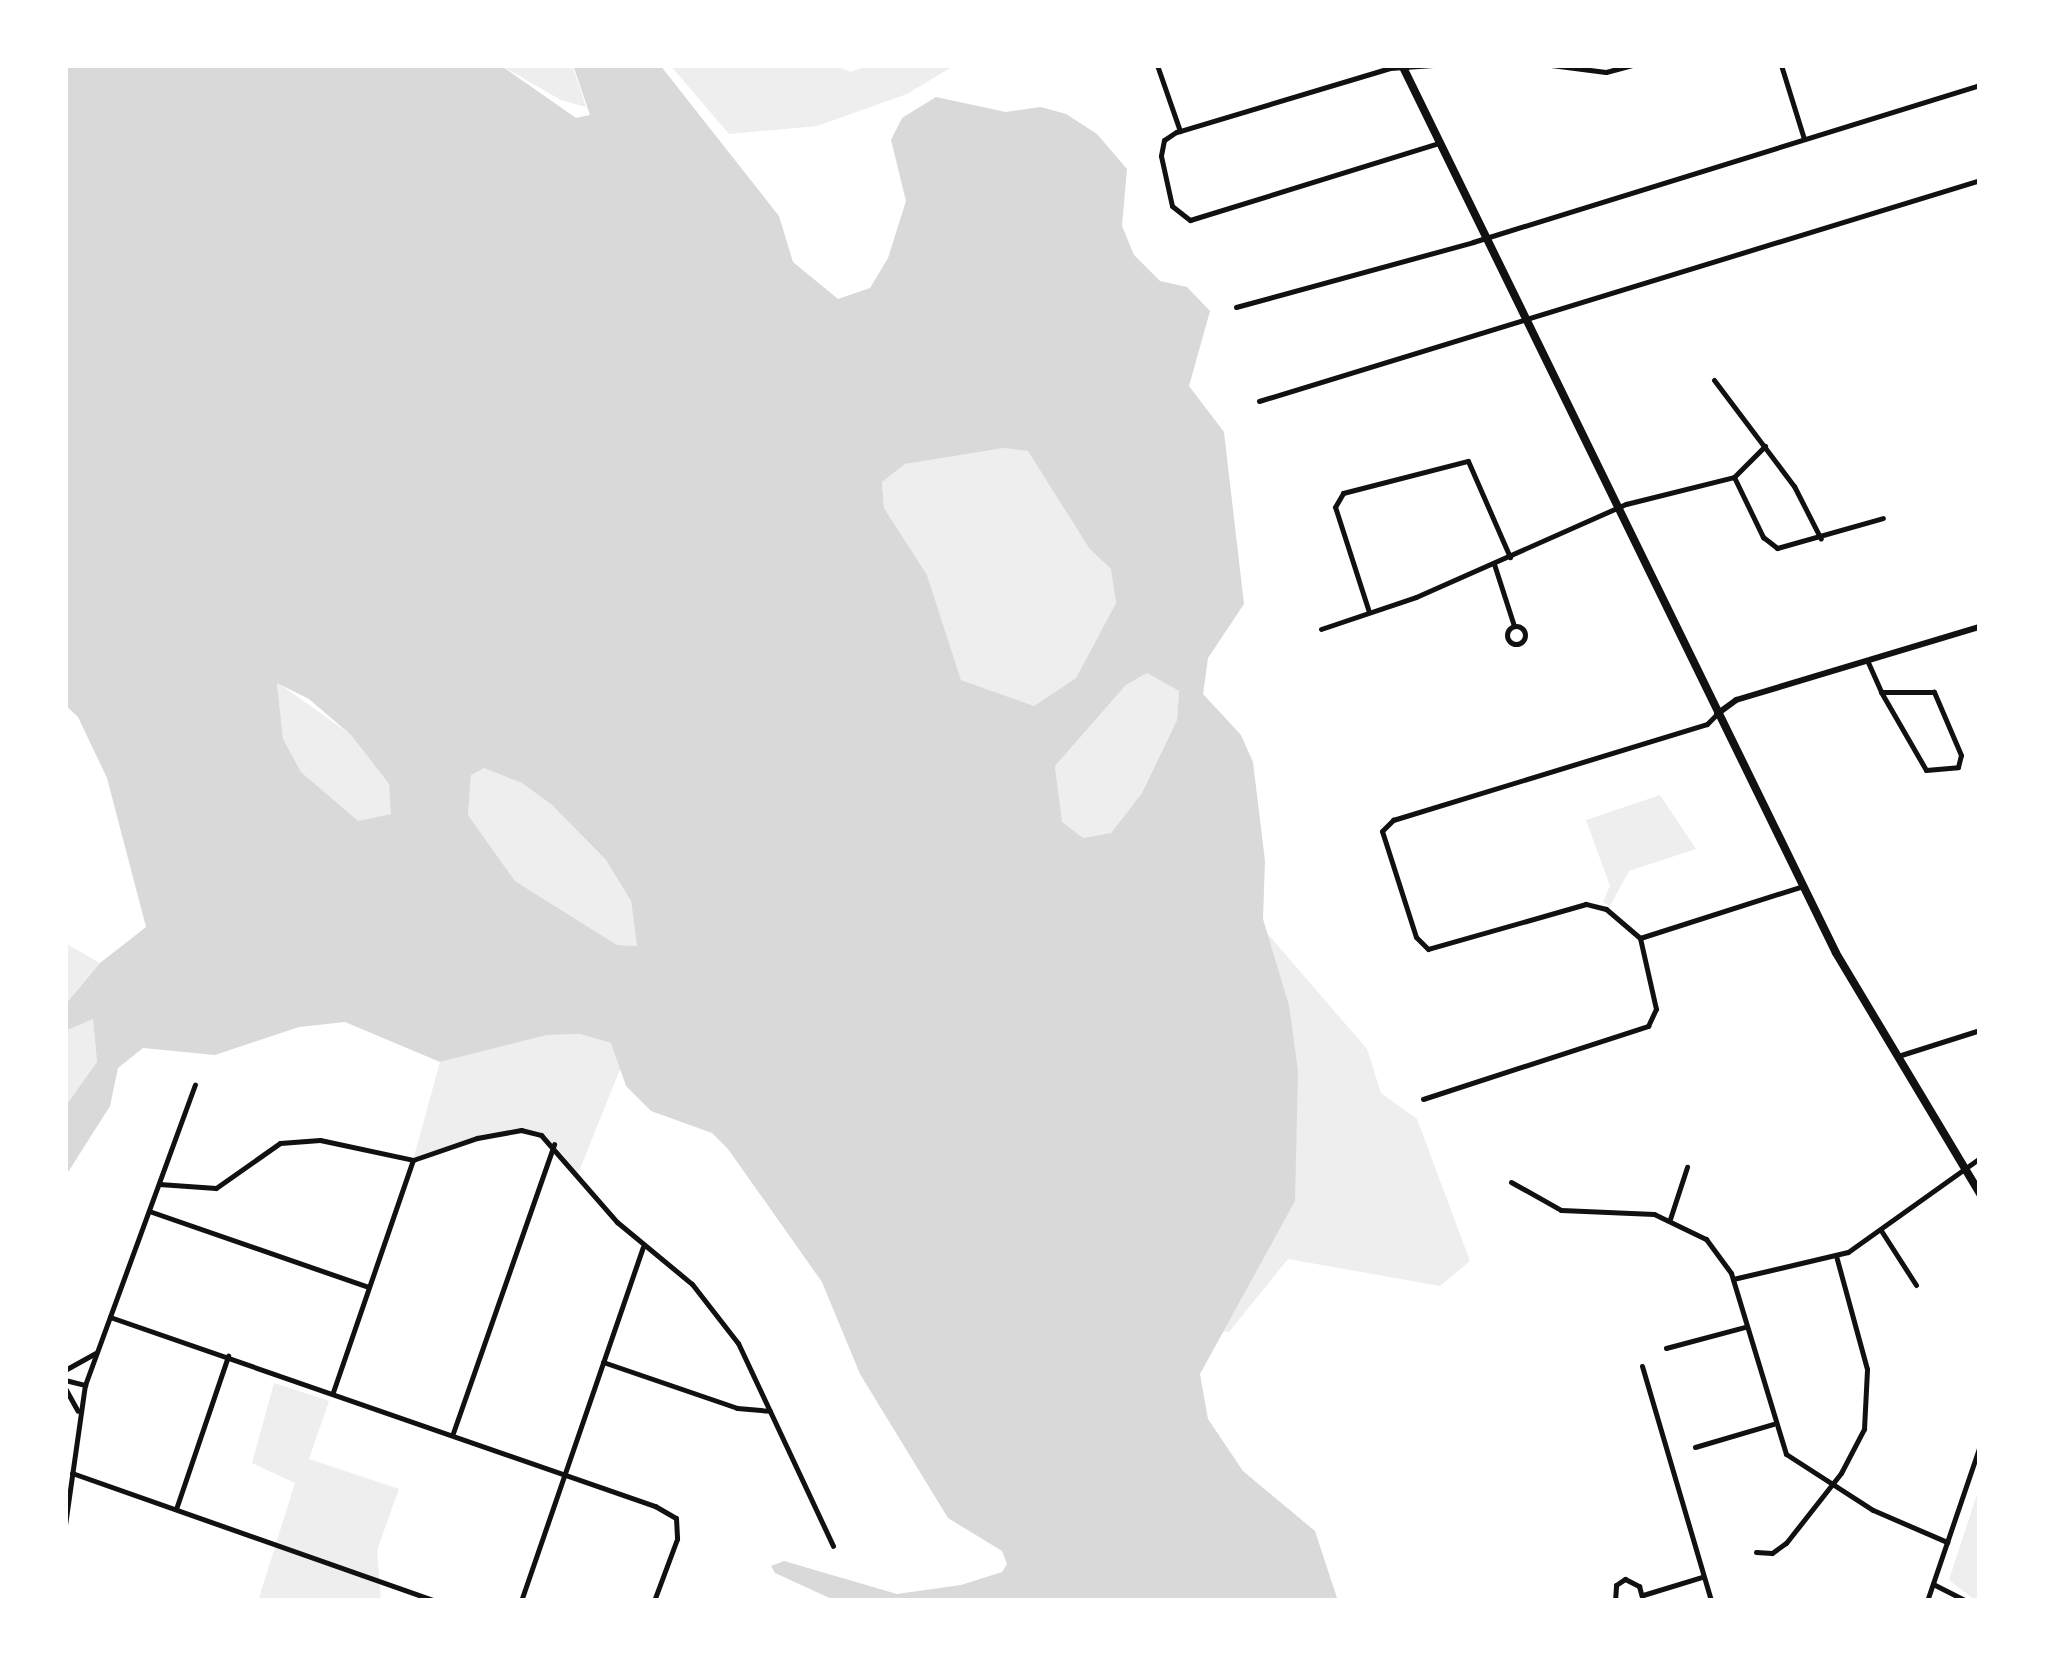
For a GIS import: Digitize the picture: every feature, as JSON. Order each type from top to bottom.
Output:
[{"type":"main road","points":[[1402,67],[1614,510],[1803,886],[1896,1057],[1980,1194]]},
{"type":"street","points":[[1157,65],[1180,131]]},
{"type":"street","points":[[1433,65],[1402,67],[1180,131],[1164,140],[1160,156],[1174,210],[1196,218],[1438,143]]},
{"type":"street","points":[[1551,65],[1606,72],[1632,65]]},
{"type":"street","points":[[1782,65],[1804,139]]},
{"type":"street","points":[[1236,308],[1980,85]]},
{"type":"street","points":[[1259,402],[1525,324],[1980,180]]},
{"type":"street","points":[[1714,380],[1765,446],[1821,539]]},
{"type":"street","points":[[1321,629],[1494,564],[1614,510],[1734,478],[1765,446]]},
{"type":"street","points":[[1369,612],[1336,510],[1343,492],[1468,461],[1510,557]]},
{"type":"street","points":[[1734,478],[1770,545],[1821,539],[1884,518]]},
{"type":"street","points":[[1494,564],[1514,626]]},
{"type":"street","points":[[1423,1099],[1648,1026],[1656,1009],[1640,938],[1606,908],[1586,904],[1428,949],[1416,937],[1382,831],[1393,820],[1697,727],[1727,704],[1980,628]]},
{"type":"street","points":[[1867,660],[1881,692],[1926,770],[1958,767],[1961,755],[1934,692],[1881,692]]},
{"type":"street","points":[[1640,938],[1803,886]]},
{"type":"street","points":[[1896,1057],[1980,1030]]},
{"type":"street","points":[[65,1525],[85,1386],[196,1084]]},
{"type":"street","points":[[158,1184],[216,1188],[280,1143],[320,1140],[413,1160],[521,1130],[554,1144],[643,1247],[692,1284],[738,1343],[833,1546]]},
{"type":"street","points":[[453,1433],[554,1144]]},
{"type":"street","points":[[1733,1279],[1836,1256],[1882,1232],[1980,1158]]},
{"type":"street","points":[[333,1392],[413,1160]]},
{"type":"street","points":[[1670,1219],[1687,1167]]},
{"type":"street","points":[[1511,1182],[1570,1212],[1670,1219],[1714,1246],[1733,1279],[1773,1424],[1786,1454],[1830,1484],[1947,1542]]},
{"type":"street","points":[[149,1210],[369,1288]]},
{"type":"street","points":[[1882,1232],[1916,1285]]},
{"type":"street","points":[[521,1601],[643,1247]]},
{"type":"street","points":[[1756,1552],[1782,1548],[1861,1438],[1869,1400],[1860,1334],[1836,1256]]},
{"type":"street","points":[[110,1317],[453,1433],[676,1518],[677,1539],[654,1601]]},
{"type":"street","points":[[1666,1348],[1745,1327]]},
{"type":"street","points":[[65,1370],[98,1351]]},
{"type":"street","points":[[176,1510],[228,1356]]},
{"type":"street","points":[[603,1362],[737,1408],[770,1411]]},
{"type":"street","points":[[1642,1366],[1711,1601]]},
{"type":"street","points":[[65,1380],[85,1386]]},
{"type":"street","points":[[65,1388],[79,1415]]},
{"type":"street","points":[[1694,1447],[1773,1424]]},
{"type":"street","points":[[1927,1601],[1980,1445]]},
{"type":"street","points":[[72,1473],[436,1601]]},
{"type":"street","points":[[1615,1601],[1623,1579],[1643,1598],[1703,1577]]},
{"type":"street","points":[[1933,1584],[1966,1601]]},
{"type":"street","points":[[1839,1601],[1893,1601]]},
{"type":"shaded area","points":[[65,65],[500,65],[576,118],[590,115],[573,65],[660,65],[779,216],[793,262],[838,299],[870,288],[888,258],[906,201],[891,140],[902,118],[936,97],[1006,112],[1041,107],[1066,114],[1097,134],[1127,169],[1122,226],[1134,255],[1160,281],[1187,287],[1210,311],[1189,386],[1224,432],[1244,604],[1208,658],[1203,694],[1241,735],[1253,762],[1265,861],[1263,919],[1289,1005],[1298,1071],[1295,1201],[1200,1374],[1208,1419],[1243,1471],[1315,1531],[1338,1601],[836,1601],[775,1573],[771,1566],[784,1561],[897,1594],[961,1585],[1002,1572],[1007,1564],[1002,1551],[948,1518],[860,1374],[822,1282],[728,1149],[712,1133],[651,1111],[626,1086],[611,1043],[580,1034],[547,1035],[440,1062],[345,1022],[299,1027],[215,1055],[143,1048],[118,1068],[110,1106],[65,1177],[65,1107],[97,1062],[93,1019],[65,1031],[65,1005],[100,963],[146,927],[107,778],[78,717],[65,705]],"holes":[[[1004,448],[1028,451],[1089,548],[1111,569],[1116,603],[1076,678],[1034,706],[961,680],[927,575],[884,508],[882,482],[905,464]],[[1147,673],[1179,691],[1177,720],[1142,793],[1111,833],[1083,838],[1062,822],[1055,766],[1126,685]],[[277,683],[309,699],[351,735],[389,784],[391,814],[358,821],[301,772],[283,739]],[[484,768],[522,783],[552,805],[606,860],[631,901],[637,946],[617,945],[515,881],[468,815],[471,775]]]},
{"type":"shaded area","points":[[500,65],[572,65],[586,107],[561,100]]},
{"type":"shaded area","points":[[670,65],[835,65],[850,72],[870,65],[955,65],[907,94],[817,126],[729,134]]},
{"type":"shaded area","points":[[1004,448],[1028,450],[1089,548],[1112,569],[1116,603],[1076,678],[1034,706],[961,680],[927,575],[884,508],[882,482],[905,464]]},
{"type":"shaded area","points":[[1147,673],[1179,691],[1177,720],[1142,793],[1111,833],[1083,838],[1062,823],[1055,766],[1126,685]]},
{"type":"shaded area","points":[[277,682],[351,735],[389,784],[392,814],[358,822],[301,772],[283,740]]},
{"type":"shaded area","points":[[484,767],[522,783],[552,805],[606,860],[631,901],[637,946],[617,945],[515,881],[468,815],[471,774]]},
{"type":"shaded area","points":[[1660,795],[1696,849],[1629,871],[1610,906],[1603,902],[1610,886],[1586,820]]},
{"type":"shaded area","points":[[1267,933],[1367,1049],[1381,1093],[1417,1119],[1470,1261],[1440,1286],[1288,1259],[1229,1332],[1220,1331],[1295,1201],[1289,1005]]},
{"type":"shaded area","points":[[65,943],[100,963],[65,1005]]},
{"type":"shaded area","points":[[93,1018],[97,1063],[65,1107],[65,1031]]},
{"type":"shaded area","points":[[580,1034],[611,1043],[621,1067],[578,1174],[554,1144],[521,1130],[413,1160],[440,1062],[547,1035]]},
{"type":"shaded area","points":[[274,1383],[329,1401],[309,1459],[399,1489],[377,1550],[381,1601],[258,1601],[295,1483],[252,1463]]},
{"type":"shaded area","points":[[1980,1485],[1980,1601],[1976,1601],[1949,1580]]}]
